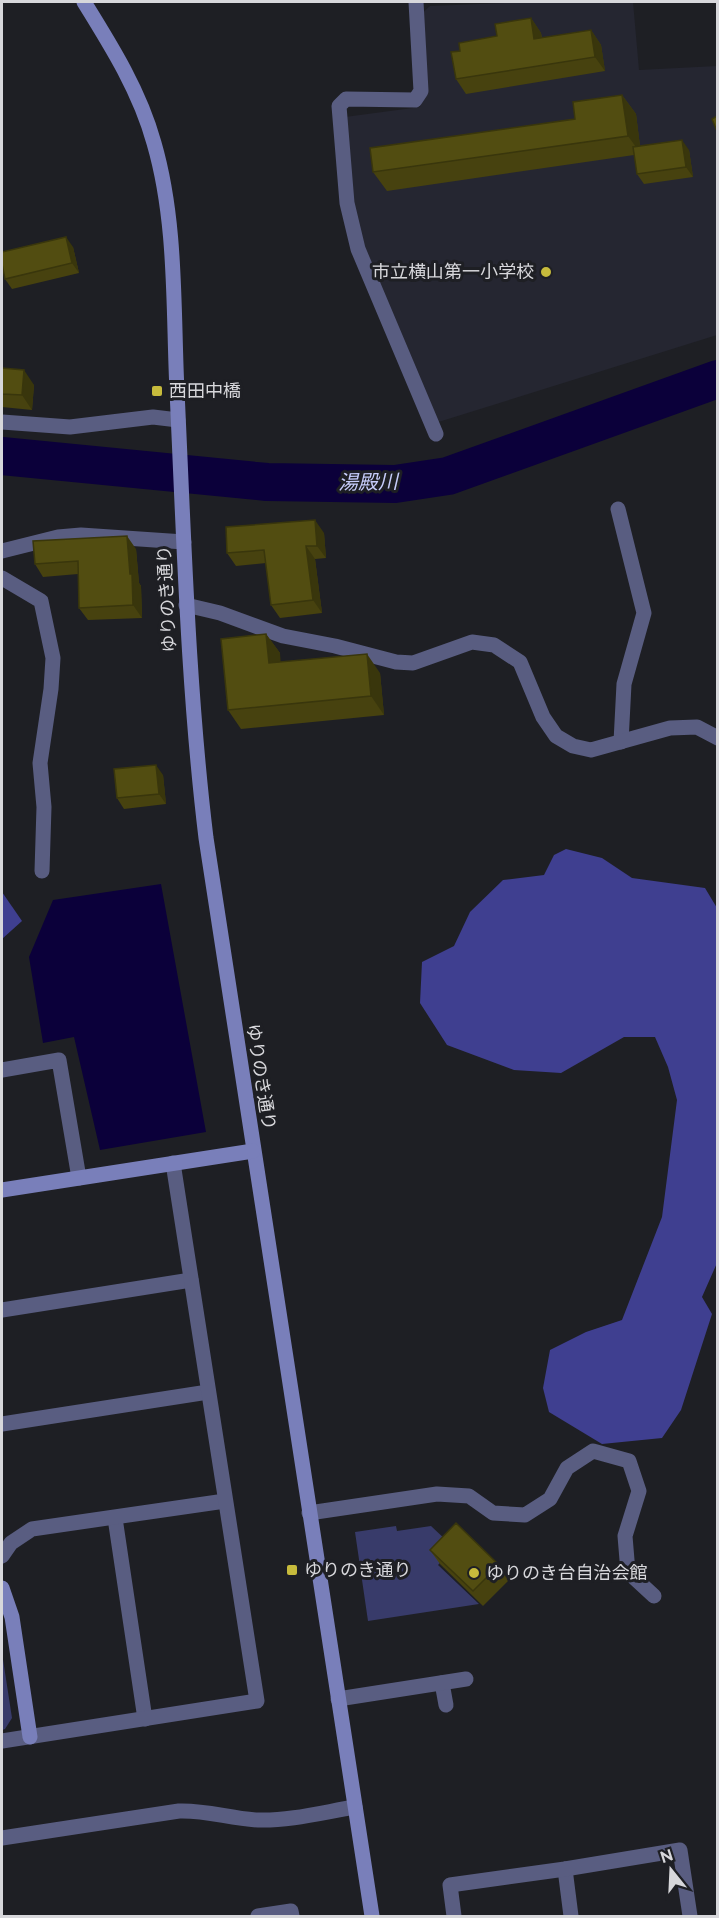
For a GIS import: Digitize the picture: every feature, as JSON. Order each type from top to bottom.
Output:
[{"type":"street","points":[[2,422],[70,427],[153,417],[178,420],[169,227],[159,160],[146,117],[135,92],[84,2]]},
{"type":"street","points":[[416,2],[421,91],[415,100],[346,99],[339,106],[347,203],[358,249],[436,434]]},
{"type":"street","name":"ゆりのき通り","points":[[178,420],[193,713],[206,838],[372,1917]]},
{"type":"street","points":[[618,509],[644,613],[624,684],[621,742]]},
{"type":"street","points":[[2,550],[58,537],[81,535],[184,542]]},
{"type":"street","points":[[2,578],[42,601],[52,658],[51,689],[40,763],[45,807],[42,871]]},
{"type":"street","points":[[186,605],[220,613],[283,636],[336,646],[396,662],[413,663],[472,642],[494,645],[520,662],[543,717],[556,736],[573,746],[591,750],[670,728],[697,727],[717,738]]},
{"type":"street","points":[[2,1070],[59,1060],[79,1178]]},
{"type":"street","points":[[2,1190],[253,1151]]},
{"type":"street","points":[[2,1741],[257,1701],[173,1163]]},
{"type":"street","points":[[2,1310],[191,1280]]},
{"type":"street","points":[[2,1424],[208,1392]]},
{"type":"street","points":[[309,1513],[436,1494],[469,1496],[493,1513],[525,1515],[550,1499],[567,1468],[593,1451],[629,1461],[639,1491],[625,1536],[628,1572],[654,1596]]},
{"type":"street","points":[[2,1556],[11,1543],[32,1529],[225,1501]]},
{"type":"street","points":[[115,1518],[145,1719]]},
{"type":"street","points":[[2,1588],[12,1617],[30,1737]]},
{"type":"street","points":[[338,1699],[466,1680]]},
{"type":"street","points":[[442,1683],[446,1706]]},
{"type":"street","points":[[2,1838],[179,1811],[202,1811],[267,1820],[355,1807]]},
{"type":"street","points":[[454,1917],[450,1885],[680,1850],[690,1917]]},
{"type":"street","points":[[566,1869],[572,1917]]},
{"type":"street","points":[[258,1917],[291,1911],[292,1917]]},
{"type":"shaded area","name":"市立横山第一小学校","points":[[531,2],[633,2],[639,70],[717,66],[717,335],[432,424],[350,209],[345,117],[420,107],[426,93],[420,15],[430,6]]},
{"type":"shaded area","points":[[566,849],[602,858],[632,878],[705,888],[717,908],[717,1263],[702,1297],[712,1314],[681,1410],[662,1438],[602,1444],[549,1412],[543,1388],[550,1350],[586,1332],[622,1320],[662,1217],[677,1100],[668,1067],[655,1037],[624,1037],[561,1073],[514,1070],[447,1045],[420,1003],[422,962],[454,946],[470,912],[503,880],[544,875],[554,855]]},
{"type":"shaded area","points":[[161,884],[206,1132],[100,1150],[74,1037],[43,1043],[29,957],[53,900]]},
{"type":"shaded area","points":[[2,892],[22,921],[2,939]]},
{"type":"shaded area","points":[[396,1526],[397,1531],[431,1526],[448,1542],[451,1551],[438,1565],[479,1604],[368,1621],[355,1532]]},
{"type":"shaded area","points":[[2,1653],[12,1718],[2,1730]]},
{"type":"building","points":[[531,18],[534,39],[591,30],[595,57],[456,79],[451,52],[460,51],[459,43],[497,36],[495,24]]},
{"type":"building","points":[[622,95],[628,136],[373,172],[370,148],[575,119],[573,102]]},
{"type":"building","points":[[717,116],[717,131],[712,119]]},
{"type":"building","points":[[682,140],[686,167],[637,174],[633,147]]},
{"type":"building","points":[[66,237],[72,263],[5,279],[2,252]]},
{"type":"building","points":[[2,368],[24,370],[22,395],[2,394]]},
{"type":"building","points":[[315,520],[317,546],[306,546],[313,600],[271,605],[264,550],[227,553],[226,527]]},
{"type":"building","points":[[127,536],[133,605],[79,608],[78,561],[35,564],[33,541]]},
{"type":"building","points":[[266,634],[269,663],[367,654],[371,696],[228,710],[221,639]]},
{"type":"building","points":[[156,765],[159,794],[117,798],[114,769]]},
{"type":"building","points":[[456,1523],[499,1565],[473,1591],[430,1550]]},
{"type":"waterway","name":"湯殿川","points":[[2,456],[267,482],[395,484],[448,476],[718,379]]},
{"type":"place","name":"市立横山第一小学校","points":[[546,272]]},
{"type":"place","name":"西田中橋","points":[[157,391]]},
{"type":"place","name":"ゆりのき通り","points":[[292,1570]]},
{"type":"place","name":"ゆりのき台自治会館","points":[[474,1573]]}]
